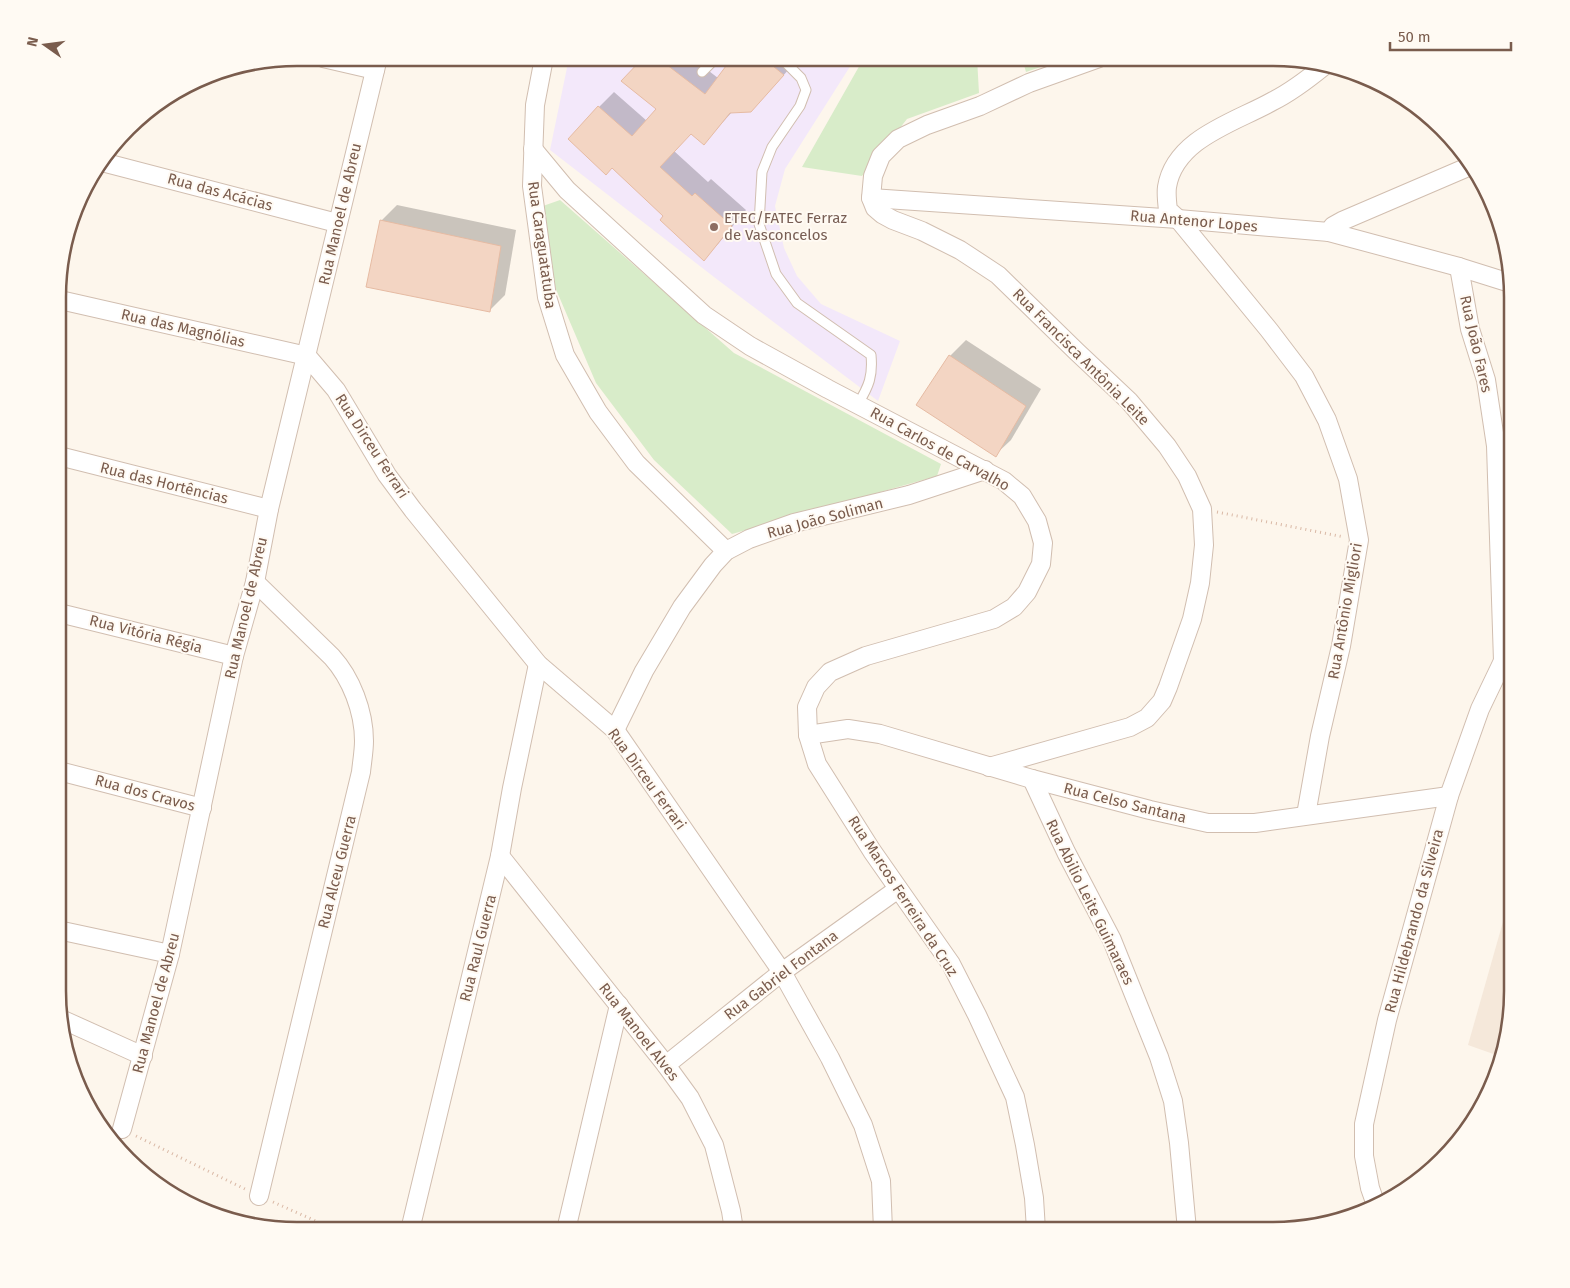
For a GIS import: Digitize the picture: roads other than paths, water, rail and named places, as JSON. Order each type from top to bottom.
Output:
[{"type":"street","name":"Rua Manoel de Abreu","points":[[122,1129],[170,954],[234,656],[256,582],[269,509],[376,66]]},
{"type":"street","name":"Rua Caraguatatuba","points":[[542,66],[535,105],[532,186],[547,297],[565,355],[598,412],[636,463],[726,551]]},
{"type":"street","points":[[871,198],[873,176],[882,156],[898,139],[928,125],[980,106],[1029,83],[1076,66]]},
{"type":"street","name":"Rua Antônio Migliori","points":[[1306,815],[1320,736],[1341,646],[1359,540],[1348,479],[1327,420],[1304,376],[1269,330],[1178,219],[1168,210],[1167,188],[1171,171],[1184,152],[1221,125],[1273,101],[1318,71]]},
{"type":"street","name":"Rua Carlos de Carvalho","points":[[533,149],[567,190],[704,315],[750,346],[1004,481],[1022,496],[1037,521],[1043,543],[1041,564],[1028,592],[1014,607],[994,619],[866,656],[830,672],[816,687],[807,707]]},
{"type":"street","name":"Rua das Acácias","points":[[109,164],[337,223]]},
{"type":"street","points":[[1329,232],[1333,226],[1342,221],[1465,168]]},
{"type":"street","points":[[532,186],[567,190]]},
{"type":"street","name":"Rua Antenor Lopes","points":[[871,198],[1178,219],[1329,232],[1459,266],[1503,281]]},
{"type":"street","name":"Rua Francisca Antônia Leite","points":[[871,198],[875,208],[882,214],[960,250],[998,274],[1129,401],[1167,446],[1187,476],[1202,509],[1204,546],[1200,583],[1192,619],[1162,701],[1148,718],[1130,727],[989,766]]},
{"type":"street","name":"Rua João Fares","points":[[1459,266],[1470,329],[1486,380],[1496,446],[1504,585]]},
{"type":"street","name":"Rua das Magnólias","points":[[66,301],[307,356]]},
{"type":"street","name":"Rua Dirceu Ferrari","points":[[307,356],[336,390],[387,475],[413,510],[538,664],[615,730],[782,972],[830,1058],[863,1125],[881,1181],[883,1222]]},
{"type":"street","name":"Rua das Hortências","points":[[66,458],[269,509]]},
{"type":"street","name":"Rua João Soliman","points":[[615,730],[644,671],[682,607],[713,565],[726,551],[749,539],[794,523],[909,495],[985,470]]},
{"type":"street","name":"Rua Alceu Guerra","points":[[256,582],[342,668],[347,676],[359,711],[364,739],[361,772],[259,1196]]},
{"type":"street","name":"Rua Vitória Régia","points":[[66,615],[234,656]]},
{"type":"street","name":"Rua Hildebrando da Silveira","points":[[1374,1198],[1364,1156],[1364,1124],[1387,1020],[1448,796],[1480,710],[1504,662]]},
{"type":"street","name":"Rua Raul Guerra","points":[[412,1222],[500,856],[538,664]]},
{"type":"street","name":"Rua Marcos Ferreira da Cruz","points":[[807,707],[808,735],[817,764],[898,889],[951,964],[1015,1097],[1034,1198],[1036,1222]]},
{"type":"street","name":"Rua Celso Santana","points":[[808,735],[848,729],[880,734],[1032,779],[1208,823],[1255,823],[1306,815],[1366,809],[1448,796]]},
{"type":"street","name":"Rua dos Cravos","points":[[66,773],[202,808]]},
{"type":"street","name":"Rua Abilio Leite Guimaraes","points":[[1032,779],[1066,852],[1112,940],[1159,1057],[1173,1101],[1186,1222]]},
{"type":"street","name":"Rua Manoel Alves","points":[[500,856],[666,1064],[690,1098],[714,1145],[733,1222]]},
{"type":"street","name":"Rua Gabriel Fontana","points":[[666,1064],[782,972],[898,889]]},
{"type":"street","points":[[66,932],[170,954]]},
{"type":"street","points":[[568,1222],[619,1006]]},
{"type":"street","points":[[68,1022],[142,1056]]},
{"type":"lane","points":[[702,72],[708,66]]},
{"type":"lane","points":[[789,66],[801,78],[806,90],[800,106],[772,147],[762,172],[759,224],[776,274],[797,303],[871,356],[872,371],[868,388],[858,404]]},
{"type":"place","name":"ETEC/FATEC Ferraz de Vasconcelos","points":[[714,227]]}]
